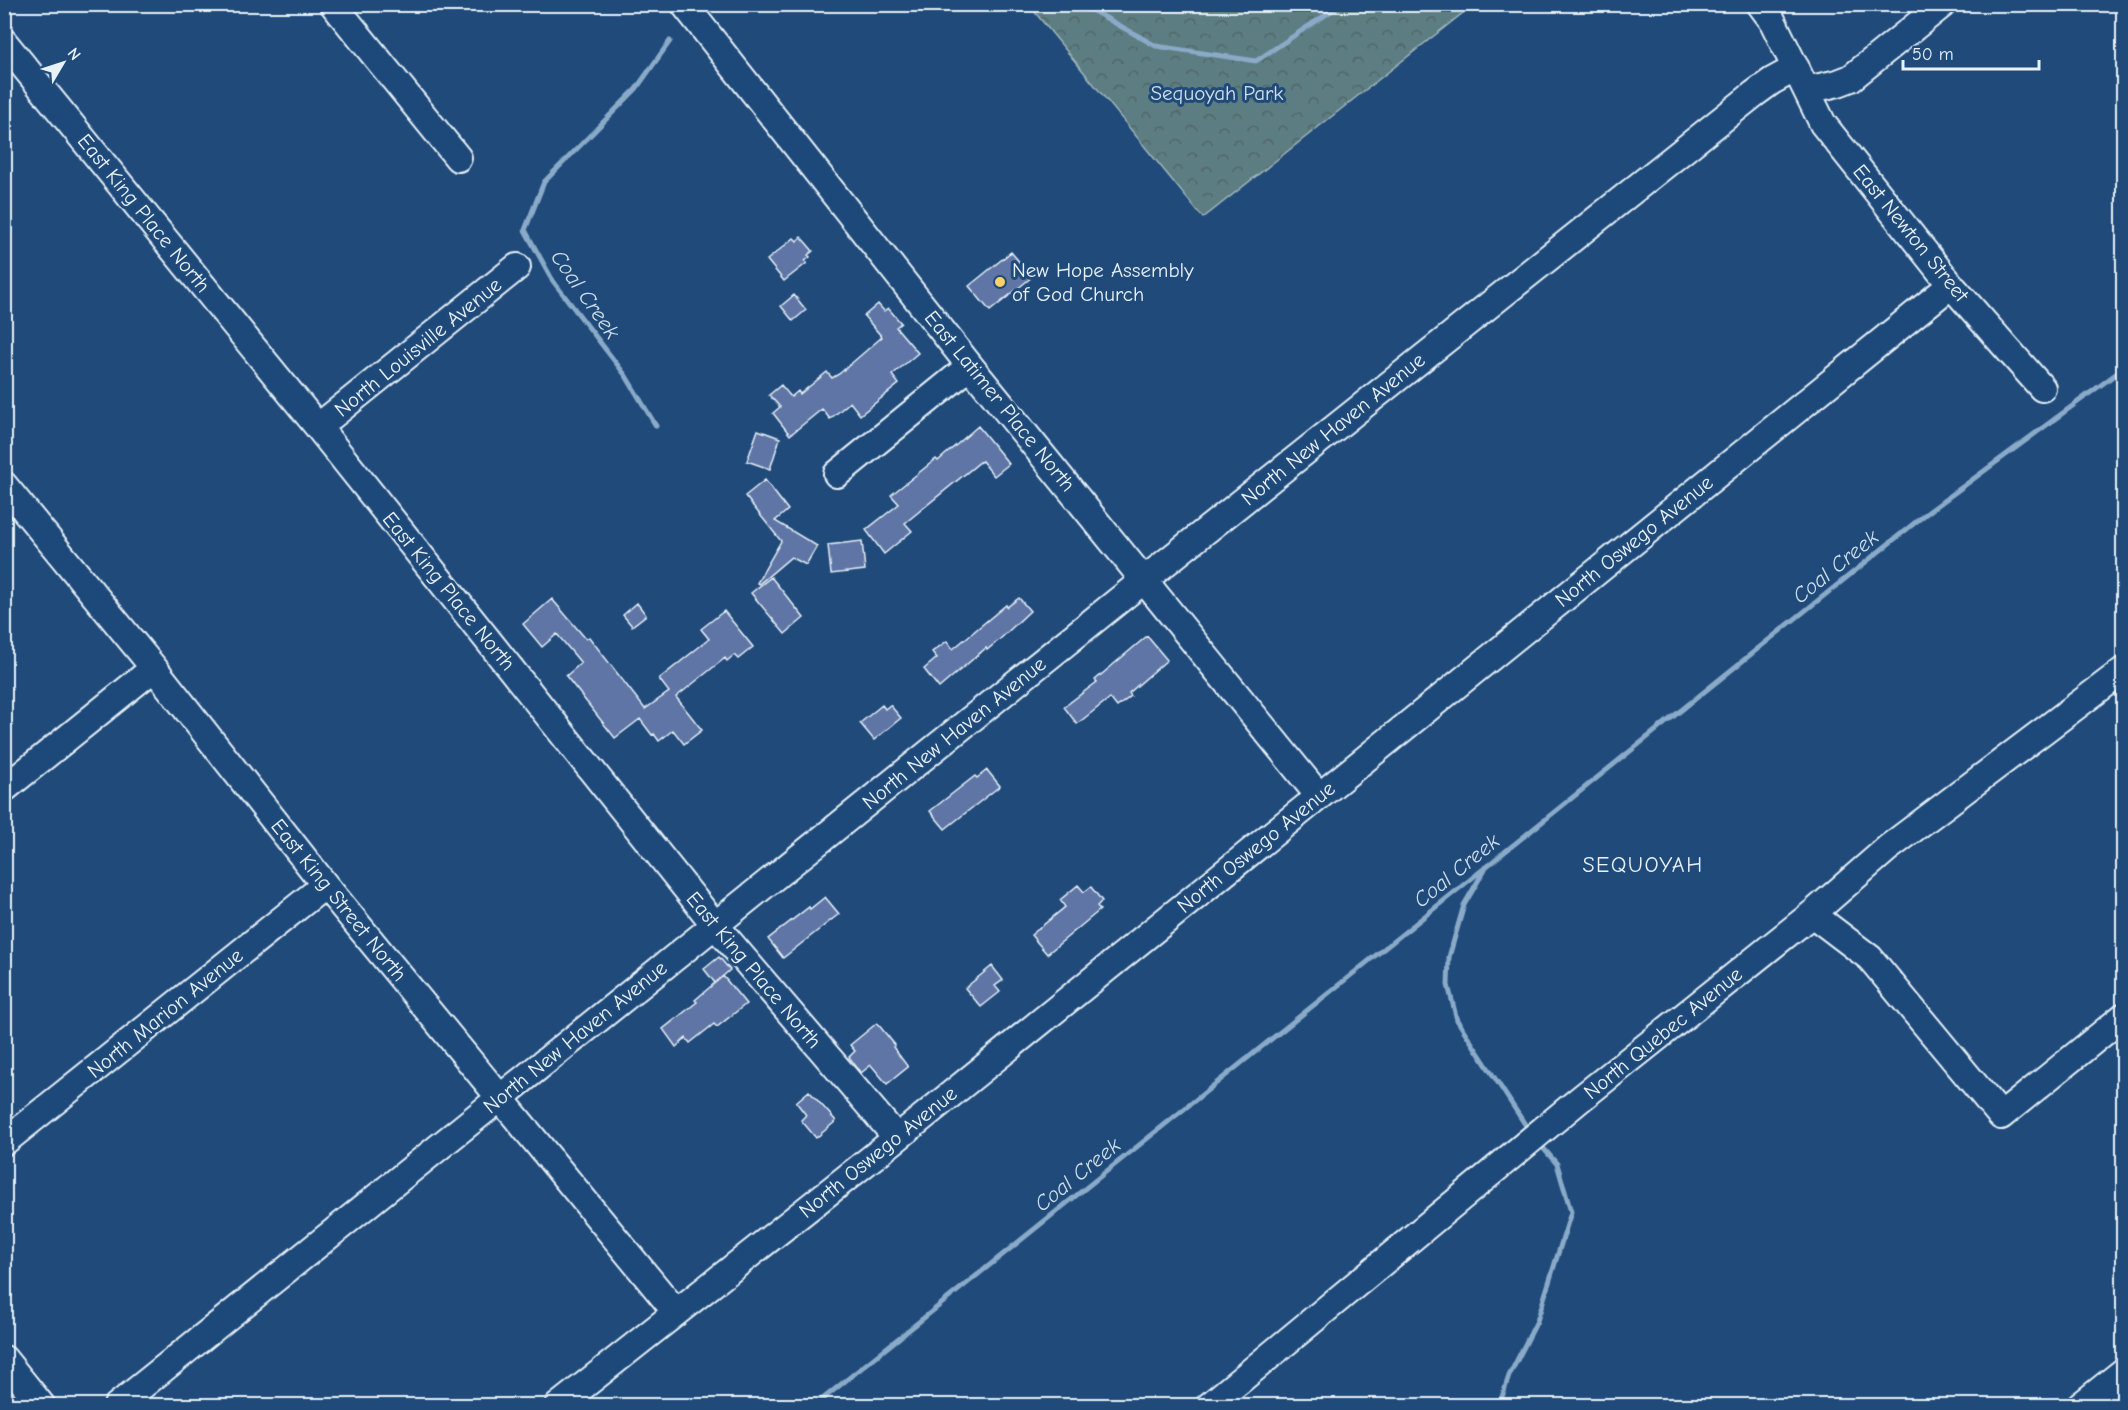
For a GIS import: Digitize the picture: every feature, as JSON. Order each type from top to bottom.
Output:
[{"type":"street","points":[[333,4],[458,158]]},
{"type":"street","name":"East Latimer Place North","points":[[684,4],[970,366],[1319,796]]},
{"type":"street","name":"East Newton Street","points":[[1760,4],[1772,20],[1823,124],[1951,285],[2042,388]]},
{"type":"street","name":"North New Haven Avenue","points":[[117,1406],[500,1096],[1754,94],[1772,81],[1802,79],[1838,83],[1851,78],[1943,4]]},
{"type":"street","name":"East King Place North","points":[[4,42],[318,427],[715,925],[897,1138]]},
{"type":"street","name":"North Louisville Avenue","points":[[318,427],[517,267]]},
{"type":"street","name":"North Oswego Avenue","points":[[558,1406],[897,1138],[1951,285]]},
{"type":"street","points":[[837,474],[970,366]]},
{"type":"street","name":"East King Street North","points":[[4,485],[154,668],[325,885],[676,1312]]},
{"type":"street","points":[[4,789],[154,668]]},
{"type":"street","name":"North Quebec Avenue","points":[[1209,1406],[1579,1100],[1812,914],[1888,848],[2124,670]]},
{"type":"street","name":"North Marion Avenue","points":[[4,1142],[325,885]]},
{"type":"street","points":[[1812,914],[1870,958],[2001,1116],[2124,1016]]},
{"type":"street","points":[[4,1359],[42,1406]]},
{"type":"street","points":[[2080,1406],[2124,1371]]},
{"type":"green space","name":"Sequoyah Park","points":[[1029,5],[1473,5],[1203,218]]},
{"type":"building","points":[[801,237],[813,251],[805,261],[807,263],[784,281],[767,260],[794,238],[797,241]]},
{"type":"building","name":"New Hope Assembly of God Church","points":[[1011,252],[1032,277],[990,311],[969,286]]},
{"type":"building","points":[[794,295],[806,310],[793,321],[781,306]]},
{"type":"building","points":[[878,304],[884,311],[888,308],[901,323],[896,327],[918,353],[892,375],[899,384],[860,415],[850,402],[830,419],[822,409],[790,435],[773,413],[780,407],[769,395],[781,385],[791,397],[798,391],[800,394],[827,372],[832,378],[839,374],[882,337],[864,316]]},
{"type":"building","points":[[978,426],[1009,464],[994,476],[982,461],[980,462],[905,523],[912,531],[884,554],[866,530],[899,504],[891,495],[936,459],[938,461]]},
{"type":"building","points":[[758,430],[780,438],[770,469],[747,461]]},
{"type":"building","points":[[765,480],[788,510],[775,521],[817,546],[806,565],[791,557],[759,584],[757,583],[781,541],[745,496]]},
{"type":"building","points":[[862,541],[865,570],[831,574],[828,545]]},
{"type":"building","points":[[771,577],[804,618],[785,634],[751,593]]},
{"type":"building","points":[[1019,598],[1030,611],[999,640],[987,650],[986,648],[939,688],[924,669],[937,658],[932,652],[947,641],[953,649],[1006,605],[1007,607]]},
{"type":"building","points":[[552,599],[586,639],[589,637],[645,709],[669,692],[659,679],[709,639],[701,629],[724,611],[753,647],[738,659],[734,655],[727,661],[725,658],[676,697],[702,730],[684,744],[673,730],[659,741],[640,719],[615,738],[566,676],[581,663],[557,634],[542,647],[523,624]]},
{"type":"building","points":[[637,603],[646,615],[632,626],[623,615]]},
{"type":"building","points":[[1147,636],[1167,660],[1129,693],[1131,696],[1117,707],[1110,698],[1077,724],[1064,707],[1097,682],[1095,680]]},
{"type":"building","points":[[882,705],[885,709],[890,705],[901,718],[874,740],[860,723]]},
{"type":"building","points":[[987,770],[1000,786],[945,829],[930,811],[975,776],[977,778]]},
{"type":"building","points":[[1078,885],[1084,892],[1091,887],[1102,901],[1097,906],[1100,910],[1047,954],[1031,935],[1065,907],[1060,900]]},
{"type":"building","points":[[825,897],[839,914],[783,958],[768,939]]},
{"type":"building","points":[[719,957],[730,970],[715,983],[704,969]]},
{"type":"building","points":[[992,966],[1003,980],[995,986],[1000,992],[981,1007],[965,988]]},
{"type":"building","points":[[723,976],[746,1004],[717,1027],[714,1024],[690,1043],[686,1038],[676,1047],[663,1029],[697,1002],[695,1000]]},
{"type":"building","points":[[877,1023],[895,1045],[893,1047],[908,1067],[887,1084],[871,1065],[861,1073],[849,1057],[855,1051],[850,1045]]},
{"type":"building","points":[[809,1091],[836,1121],[816,1138],[801,1120],[806,1115],[796,1102]]},
{"type":"waterway","name":"Coal Creek","points":[[1081,4],[1156,46],[1256,61],[1342,4]]},
{"type":"waterway","name":"Coal Creek","points":[[656,426],[626,376],[553,281],[525,230],[544,182],[636,89],[670,41]]},
{"type":"waterway","name":"Coal Creek","points":[[814,1406],[1927,513],[2124,368]]},
{"type":"waterway","points":[[1485,869],[1464,905],[1449,957],[1448,985],[1457,1020],[1530,1132]]},
{"type":"waterway","points":[[1499,1406],[1509,1376],[1537,1321],[1571,1212],[1557,1164],[1538,1142]]},
{"type":"place","name":"New Hope Assembly of God Church","points":[[1000,282]]},
{"type":"district","name":"SEQUOYAH","points":[[1643,864]]}]
